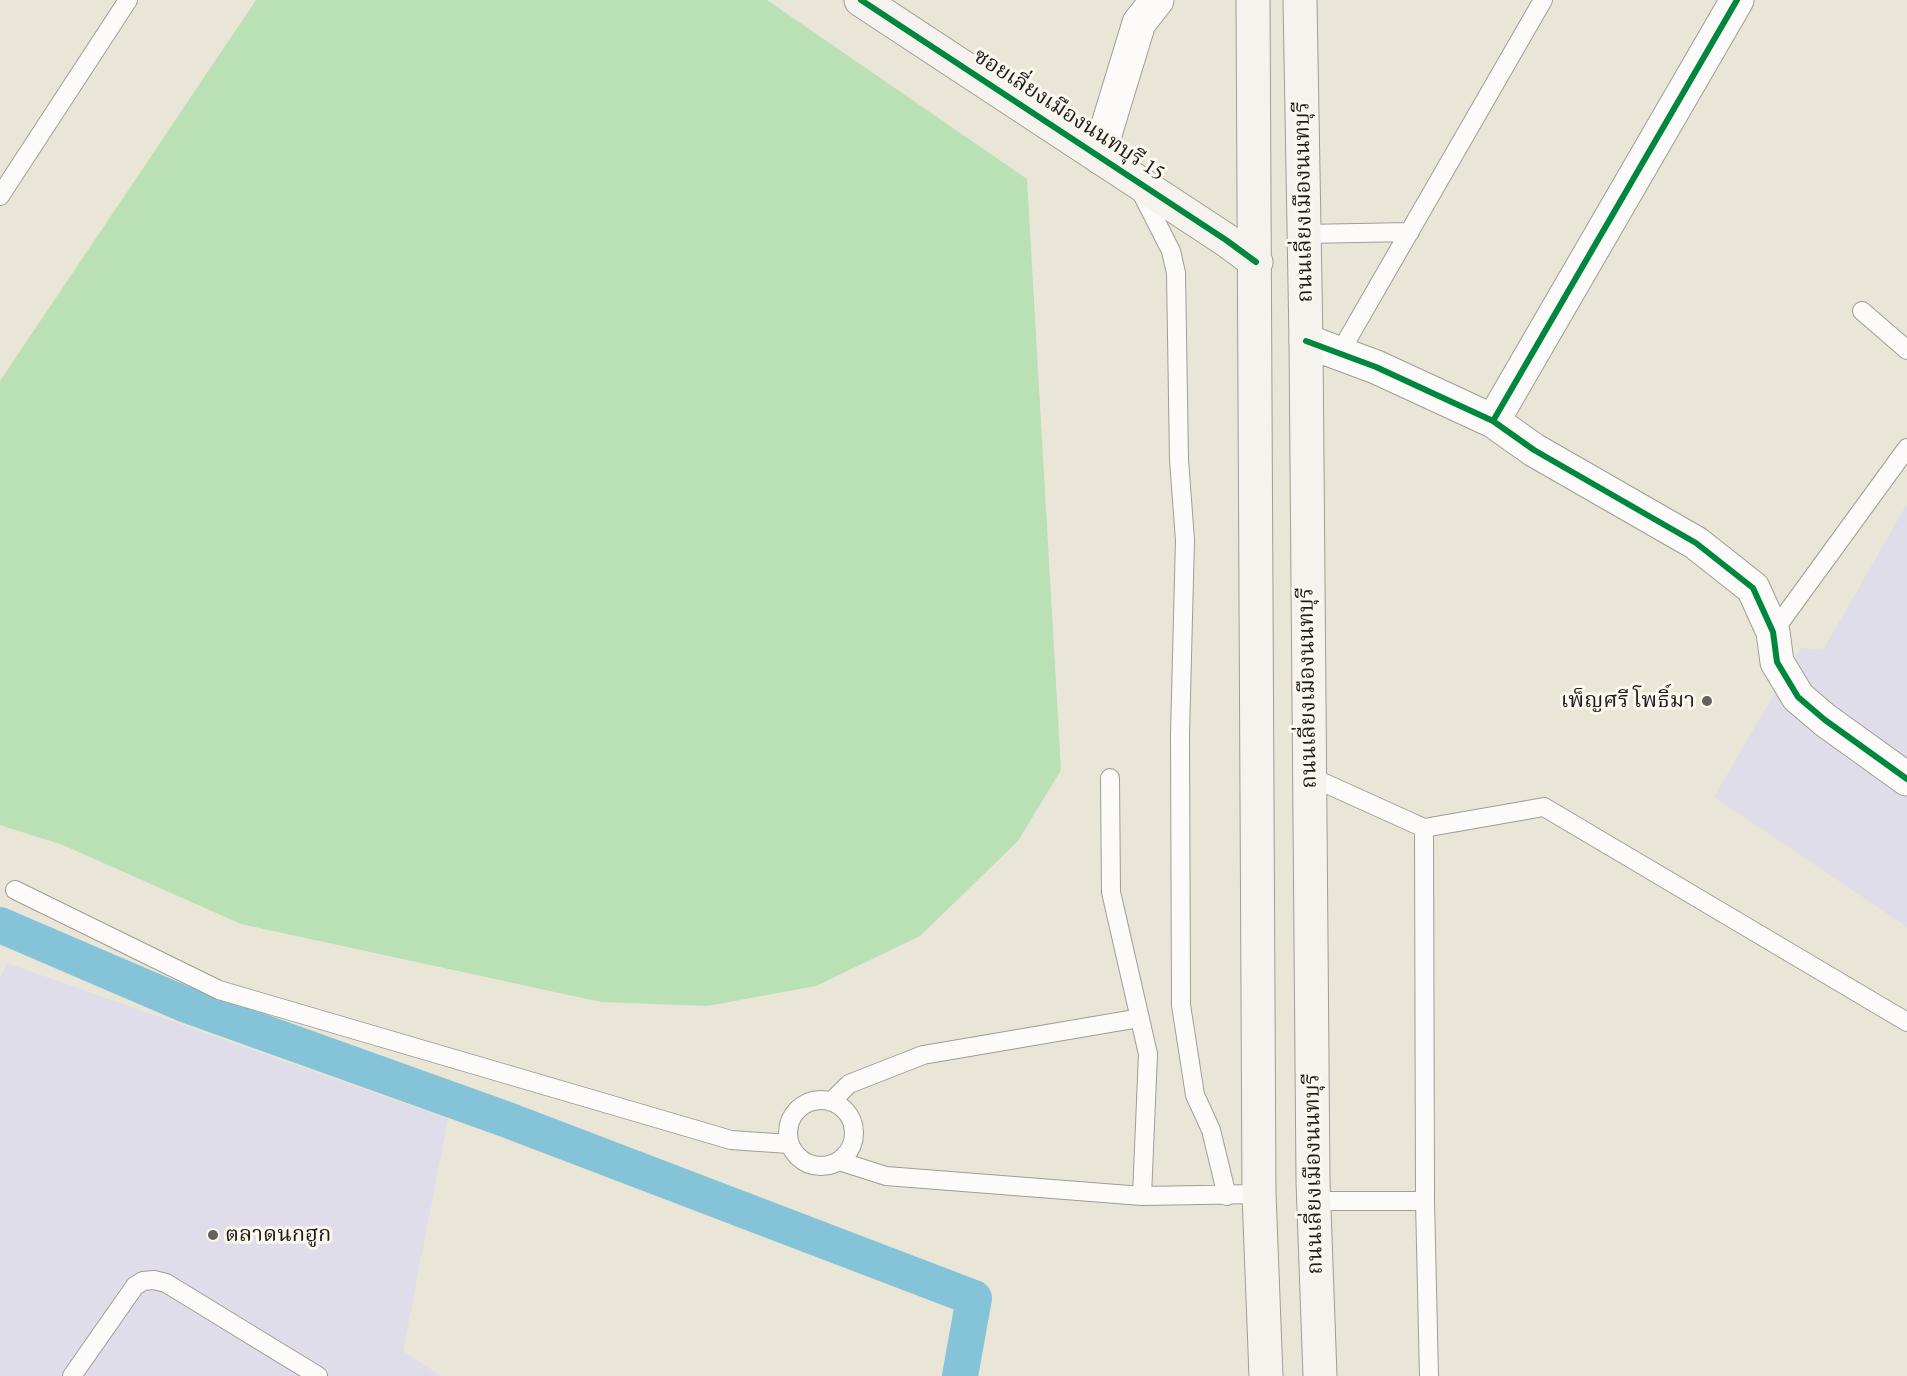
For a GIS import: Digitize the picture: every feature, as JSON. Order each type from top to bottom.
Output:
[{"type":"main road","name":"ซอยเลี่ยงเมืองนนทบุรี 15","points":[[861,0],[1136,180],[1256,262]]},
{"type":"main road","points":[[1253,0],[1259,1194],[1266,1376]]},
{"type":"main road","name":"ถนนเลี่ยงเมืองนนทบุรี","points":[[1300,0],[1306,341],[1314,1201],[1320,1376]]},
{"type":"street","points":[[1101,158],[1106,131],[1139,23],[1157,0]]},
{"type":"street","points":[[1493,421],[1737,0]]},
{"type":"street","points":[[1306,341],[1376,367],[1493,421],[1534,450],[1696,543],[1736,572],[1753,588],[1773,632],[1777,662],[1798,697],[1825,720],[1907,779]]},
{"type":"lane","points":[[0,196],[128,0]]},
{"type":"lane","points":[[1339,354],[1544,0]]},
{"type":"lane","points":[[1136,180],[1171,251],[1176,273],[1179,460],[1185,540],[1180,734],[1181,1005],[1195,1095],[1211,1130],[1227,1196]]},
{"type":"lane","points":[[1304,234],[1410,232]]},
{"type":"lane","points":[[1862,311],[1907,350]]},
{"type":"lane","points":[[1773,632],[1907,448]]},
{"type":"lane","points":[[1309,776],[1424,828],[1544,807],[1907,1022]]},
{"type":"lane","points":[[1110,778],[1111,892],[1148,1054],[1142,1196]]},
{"type":"lane","points":[[1424,828],[1425,1201],[1429,1376]]},
{"type":"lane","points":[[15,890],[219,990],[731,1140],[789,1144]]},
{"type":"lane","points":[[831,1101],[849,1084],[923,1055],[1140,1018]]},
{"type":"lane","points":[[817,1100],[831,1101],[844,1110],[852,1122],[854,1137],[849,1151],[839,1161],[825,1166],[810,1164],[798,1156],[789,1144],[788,1130],[793,1115],[803,1105],[817,1100]]},
{"type":"lane","points":[[839,1161],[886,1176],[1142,1196],[1259,1194]]},
{"type":"lane","points":[[1314,1201],[1425,1201]]},
{"type":"lane","points":[[72,1376],[135,1286],[142,1281],[154,1280],[166,1283],[318,1376]]},
{"type":"shaded area","points":[[1907,504],[1907,927],[1714,797],[1801,648],[1823,650]]},
{"type":"shaded area","name":"ตลาดนกฮูก","points":[[7,963],[448,1119],[403,1351],[441,1376],[0,1376],[0,978]]},
{"type":"green space","points":[[256,0],[767,0],[1027,179],[1061,770],[1018,841],[920,936],[816,986],[707,1006],[601,1002],[241,924],[63,845],[0,825],[0,381]]},
{"type":"waterway","points":[[0,925],[184,1004],[505,1119],[974,1298],[960,1376]]},
{"type":"cycle path","points":[[861,0],[1256,262]]},
{"type":"cycle path","points":[[1493,421],[1737,0]]},
{"type":"cycle path","points":[[1306,341],[1376,367],[1493,421],[1534,450],[1696,543],[1753,588],[1773,632],[1777,662],[1798,697],[1825,720],[1907,779]]},
{"type":"place","name":"เพ็ญศรี โพธิ์มา","points":[[1707,701]]},
{"type":"place","name":"ตลาดนกฮูก","points":[[213,1235]]}]
